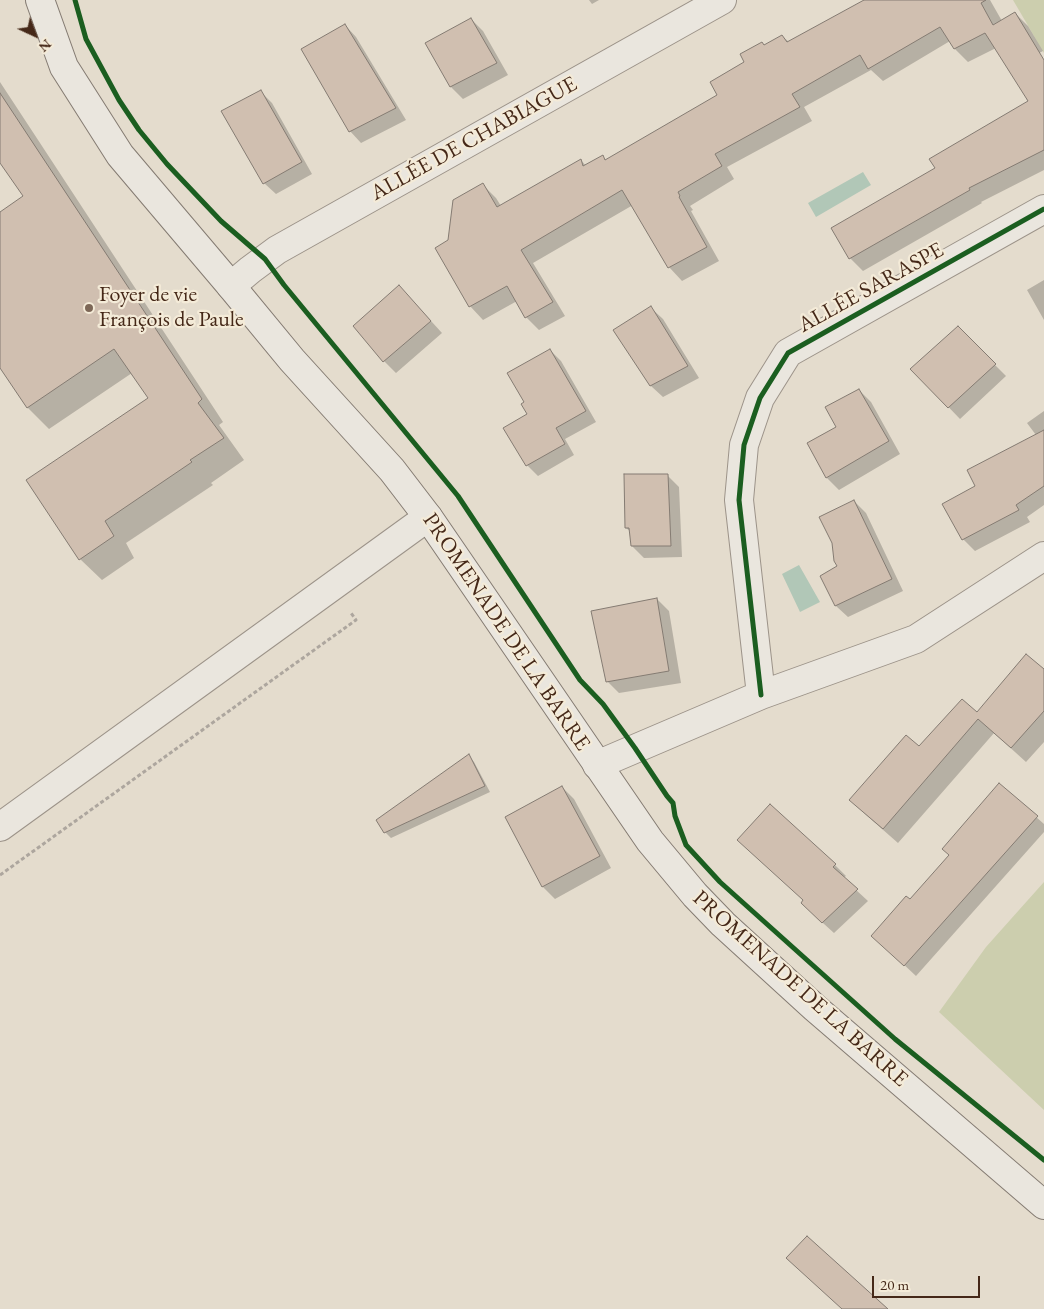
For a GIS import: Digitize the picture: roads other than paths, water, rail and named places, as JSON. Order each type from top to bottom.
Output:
[{"type":"street","name":"PROMENADE DE LA BARRE","points":[[40,0],[64,67],[120,154],[292,360],[392,470],[428,517],[650,841],[695,895],[723,924],[822,1014],[1044,1205]]},
{"type":"street","name":"ALLÉE DE CHABIAGUE","points":[[232,286],[278,250],[722,0]]},
{"type":"street","name":"ALLÉE SARASPE","points":[[761,695],[739,500],[744,445],[760,398],[788,353],[1044,209]]},
{"type":"street","points":[[0,827],[428,517]]},
{"type":"street","points":[[597,765],[761,695],[916,639],[1044,556]]},
{"type":"place","name":"Foyer de vie François de Paule","points":[[89,308]]}]
